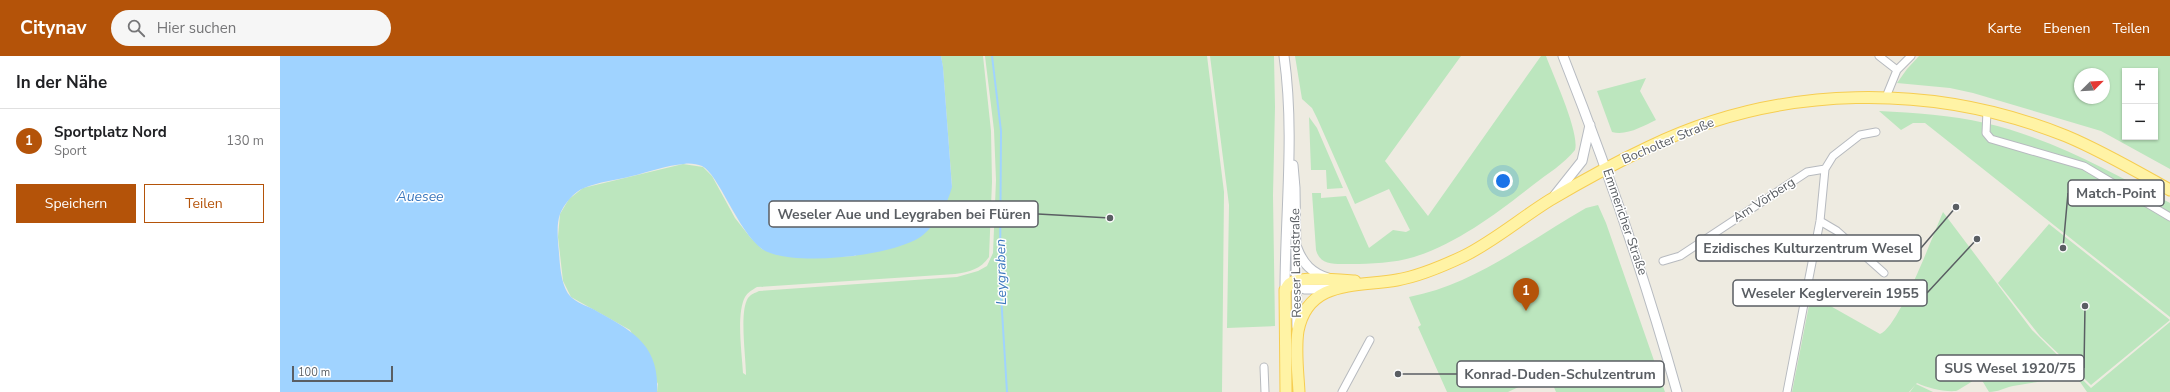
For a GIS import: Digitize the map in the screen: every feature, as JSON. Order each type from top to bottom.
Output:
[{"type":"main road","name":"Bocholter Straße","points":[[1291,284],[1330,284],[1399,280],[1434,270],[1467,254],[1552,199],[1607,168],[1676,135],[1716,120],[1757,109],[1818,99],[1886,97],[1930,100],[1988,111],[2067,136],[2170,190]]},
{"type":"main road","name":"Reeser Landstraße","points":[[1286,392],[1291,284]]},
{"type":"main road","points":[[1298,332],[1301,320],[1310,303],[1330,284]]},
{"type":"main road","name":"Reeser Landstraße","points":[[1298,332],[1299,392]]},
{"type":"street","name":"Reeser Landstraße","points":[[1284,56],[1287,79],[1289,134],[1291,284],[1298,332]]},
{"type":"street","name":"Emmericher Straße","points":[[1563,56],[1607,168],[1641,270],[1677,392]]},
{"type":"street","points":[[1879,56],[1896,70]]},
{"type":"street","points":[[1886,97],[1896,70],[1911,56]]},
{"type":"street","points":[[1988,111],[1986,133],[1991,140],[2084,166],[2170,217]]},
{"type":"street","points":[[1552,199],[1582,161],[1590,125]]},
{"type":"street","points":[[1787,392],[1820,221],[1825,169],[1833,156],[1860,135],[1876,132]]},
{"type":"street","name":"Reeser Landstraße","points":[[1289,134],[1295,188],[1295,242],[1291,284]]},
{"type":"street","name":"Am Vörberg","points":[[1663,261],[1680,256],[1807,172],[1825,169]]},
{"type":"street","points":[[1820,221],[1837,231],[1884,273]]},
{"type":"street","points":[[1295,242],[1301,257],[1308,268],[1330,284]]},
{"type":"street","points":[[1342,392],[1370,340]]},
{"type":"street","points":[[1264,367],[1264,392]]},
{"type":"green space","points":[[941,56],[983,56],[991,131],[992,182],[989,257],[986,261],[974,269],[955,274],[757,287],[749,292],[742,304],[740,334],[743,373],[746,375],[743,324],[745,305],[749,297],[759,291],[957,277],[978,271],[987,266],[993,253],[996,180],[994,130],[985,56],[1207,56],[1224,192],[1222,392],[657,392],[658,384],[630,330],[571,297],[563,281],[558,237],[560,214],[569,199],[583,188],[683,164],[703,167],[712,176],[735,218],[762,249],[775,254],[803,258],[855,256],[952,187]]},
{"type":"green space","points":[[1210,56],[1274,56],[1275,107],[1273,195],[1275,326],[1227,328],[1229,205]]},
{"type":"green space","points":[[1295,56],[1461,56],[1385,161],[1428,216],[1541,56],[1546,56],[1565,104],[1574,131],[1575,150],[1561,164],[1505,206],[1446,244],[1414,257],[1399,261],[1366,264],[1329,263],[1321,259],[1316,250],[1312,193],[1321,193],[1321,198],[1346,196],[1369,248],[1393,230],[1406,232],[1410,230],[1389,189],[1355,204],[1312,108],[1302,99]]},
{"type":"green space","points":[[1919,56],[2170,56],[2170,169],[2101,131],[1973,93],[1950,88],[1897,83]]},
{"type":"green space","points":[[1646,78],[1640,91],[1656,120],[1629,132],[1612,132],[1597,91]]},
{"type":"green space","points":[[1879,111],[1946,116],[2009,129],[2033,137],[2080,157],[2170,203],[2170,317],[1925,123],[1913,123],[1901,130]]},
{"type":"green space","points":[[1309,117],[1317,128],[1343,188],[1327,189],[1326,170],[1311,170]]},
{"type":"green space","points":[[1598,205],[1606,223],[1665,392],[1556,392],[1548,373],[1508,392],[1447,392],[1418,327],[1421,325],[1409,297],[1433,291],[1479,272],[1586,208]]},
{"type":"green space","points":[[1943,212],[2032,330],[2091,388],[2170,322],[2170,392],[2087,392],[2078,379],[2037,382],[1989,392],[1980,377],[1956,391],[1936,389],[1917,383],[1909,392],[1792,392],[1811,295],[1880,334],[1888,328],[1906,298]]},
{"type":"green space","points":[[2049,224],[2170,320],[2091,385],[2040,336],[1998,283]]},
{"type":"green space","points":[[1916,384],[1933,392],[1910,392]]},
{"type":"water","name":"Auesee","points":[[280,56],[941,56],[952,187],[945,207],[933,225],[923,235],[910,242],[891,249],[868,254],[818,258],[795,258],[776,255],[762,249],[753,241],[745,230],[715,180],[708,171],[700,165],[688,164],[671,166],[595,184],[577,192],[564,206],[558,223],[560,264],[565,288],[571,297],[576,301],[619,324],[640,340],[648,350],[653,361],[657,375],[657,392],[280,392]]},
{"type":"waterway","name":"Leygraben","points":[[992,56],[1001,131],[1000,279],[1007,392]]},
{"type":"place","name":"Ezidisches Kulturzentrum Wesel","points":[[1956,207]]},
{"type":"place","name":"Weseler Aue und Leygraben bei Flüren","points":[[1110,218]]},
{"type":"place","name":"Weseler Keglerverein 1955","points":[[1977,239]]},
{"type":"place","name":"Match-Point","points":[[2063,248]]},
{"type":"place","name":"SUS Wesel 1920/75","points":[[2085,306]]},
{"type":"place","name":"Sportplatz Nord","points":[[1526,311]]},
{"type":"place","name":"Konrad-Duden-Schulzentrum","points":[[1398,374]]}]
